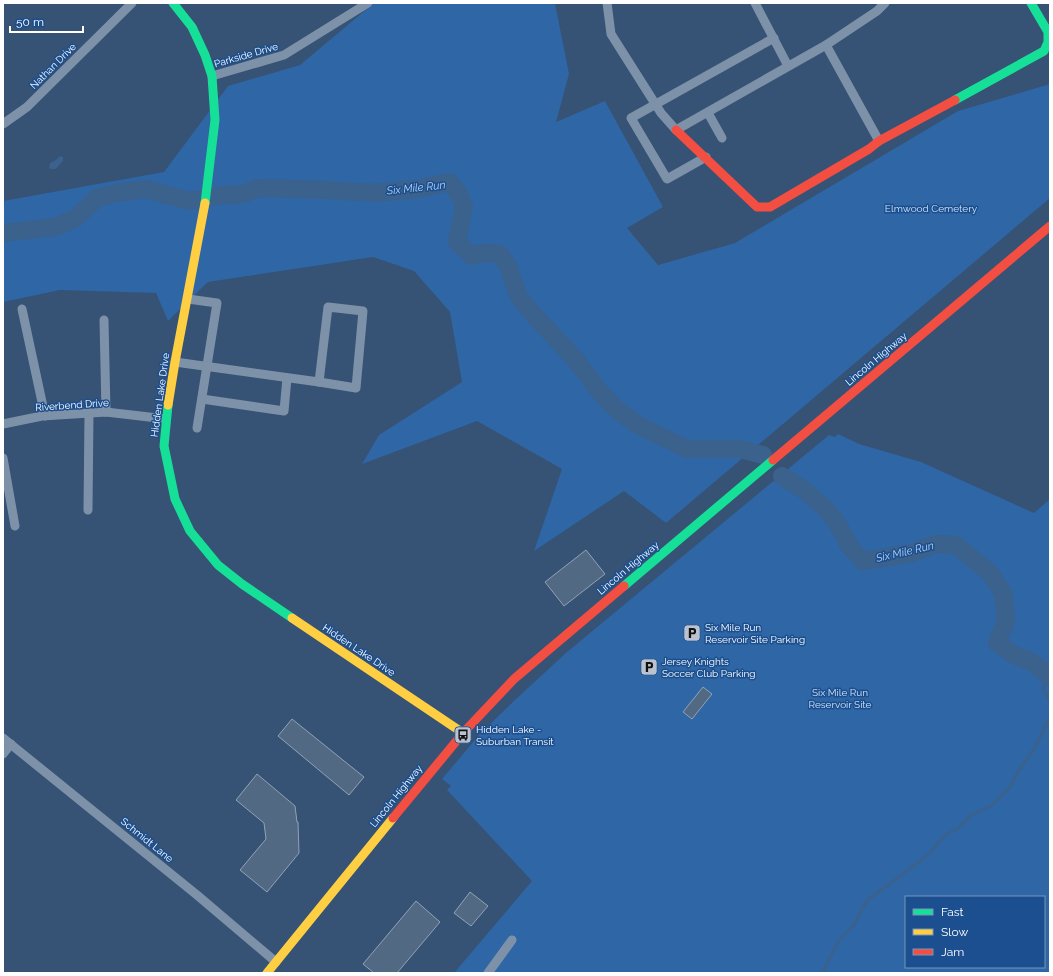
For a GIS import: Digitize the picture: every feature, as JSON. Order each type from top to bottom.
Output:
[{"type":"street","name":"Nathan Drive","points":[[3,124],[27,107],[132,3]]},
{"type":"street","name":"Hidden Lake Drive","points":[[174,3],[192,27],[205,55],[212,76],[215,120],[209,178],[203,216],[175,362],[166,419],[164,446],[175,499],[190,531],[218,565],[242,584],[463,733]]},
{"type":"street","points":[[350,3],[356,11]]},
{"type":"street","name":"Parkside Drive","points":[[212,76],[284,56],[368,3]]},
{"type":"street","points":[[607,3],[611,34],[661,114],[757,207],[770,207],[879,141],[1044,51],[1048,42],[1048,32],[1031,3]]},
{"type":"street","points":[[755,3],[788,66]]},
{"type":"street","points":[[676,130],[826,45],[877,11],[885,3]]},
{"type":"street","points":[[706,157],[667,178],[631,118],[774,38]]},
{"type":"street","points":[[826,45],[879,141]]},
{"type":"street","points":[[708,113],[722,138]]},
{"type":"street","name":"Lincoln Highway","points":[[267,973],[343,878],[463,733],[486,707],[519,675],[1050,226]]},
{"type":"street","points":[[188,299],[217,303],[197,428]]},
{"type":"street","points":[[175,362],[356,388],[363,311],[328,307],[319,382]]},
{"type":"street","points":[[22,309],[45,416]]},
{"type":"street","points":[[104,320],[106,412]]},
{"type":"street","points":[[202,399],[284,411],[287,378]]},
{"type":"street","name":"Riverbend Drive","points":[[3,424],[45,416],[106,412],[166,419]]},
{"type":"street","points":[[88,510],[89,413]]},
{"type":"street","points":[[3,458],[15,526]]},
{"type":"street","name":"Schmidt Lane","points":[[3,738],[190,889],[276,962]]},
{"type":"street","points":[[3,754],[11,744]]},
{"type":"street","points":[[488,973],[512,940]]},
{"type":"green space","name":"Elmwood Cemetery","points":[[374,3],[555,3],[569,74],[556,122],[605,101],[663,207],[627,228],[658,265],[735,243],[958,111],[1050,84],[1050,198],[666,523],[624,491],[534,551],[562,469],[477,421],[362,464],[379,435],[462,382],[450,312],[414,271],[373,257],[208,282],[168,321],[156,293],[60,290],[3,302],[3,201],[164,172],[228,86],[300,65]]},
{"type":"green space","name":"Six Mile Run Reservoir Site","points":[[838,434],[859,444],[921,462],[1034,513],[1050,499],[1050,973],[454,973],[532,881],[447,790],[451,786],[442,779],[479,735],[567,652],[829,435],[835,437]]},
{"type":"shaded area","points":[[60,156],[63,157],[63,161],[56,169],[50,169],[50,163]]},
{"type":"building","points":[[586,550],[605,574],[564,606],[545,582]]},
{"type":"building","points":[[703,687],[712,694],[692,719],[683,712]]},
{"type":"building","points":[[292,719],[364,777],[349,795],[278,736]]},
{"type":"building","points":[[257,774],[295,806],[298,822],[299,853],[267,892],[240,870],[266,839],[264,823],[236,800]]},
{"type":"building","points":[[470,892],[488,906],[471,926],[454,913]]},
{"type":"building","points":[[416,901],[440,922],[397,973],[374,973],[363,964]]},
{"type":"waterway","name":"Six Mile Run","points":[[3,233],[55,227],[76,218],[97,198],[117,193],[145,189],[190,201],[223,195],[243,194],[258,188],[373,193],[417,189],[449,182],[458,192],[464,206],[457,242],[472,256],[483,253],[500,254],[508,266],[519,297],[575,359],[600,392],[615,408],[636,424],[687,449],[740,449],[763,455]]},
{"type":"waterway","name":"Six Mile Run","points":[[782,476],[804,490],[826,509],[837,523],[850,547],[863,561],[911,553],[935,544],[956,545],[990,573],[1003,593],[1006,621],[997,643],[1014,655],[1032,662],[1050,677]]},
{"type":"waterway","points":[[1050,677],[1043,688],[1050,701]]},
{"type":"waterway","points":[[822,973],[839,940],[854,925],[867,900],[930,853],[944,836],[960,827],[970,816],[991,806],[1009,788],[1019,770],[1034,749],[1050,717]]},
{"type":"traffic: fast","points":[[173,3],[192,27],[205,55],[212,76],[215,120],[205,203]]},
{"type":"traffic: fast","points":[[955,100],[1044,51],[1048,42],[1048,32],[1031,3]]},
{"type":"traffic: fast","points":[[168,405],[164,446],[175,499],[190,531],[218,565],[242,584],[292,618]]},
{"type":"traffic: fast","points":[[624,586],[773,460]]},
{"type":"traffic: slow","points":[[168,405],[205,203]]},
{"type":"traffic: slow","points":[[292,618],[463,733]]},
{"type":"traffic: slow","points":[[267,973],[393,818]]},
{"type":"traffic: jam","points":[[676,130],[757,207],[770,207],[869,149],[879,141],[955,100]]},
{"type":"traffic: jam","points":[[773,460],[1050,226]]},
{"type":"traffic: jam","points":[[393,818],[463,733],[514,679],[624,586]]},
{"type":"place","name":"Six Mile Run Reservoir Site Parking","points":[[692,633]]},
{"type":"place","name":"Jersey Knights Soccer Club Parking","points":[[649,667]]},
{"type":"place","name":"Hidden Lake - Suburban Transit","points":[[463,735]]}]
